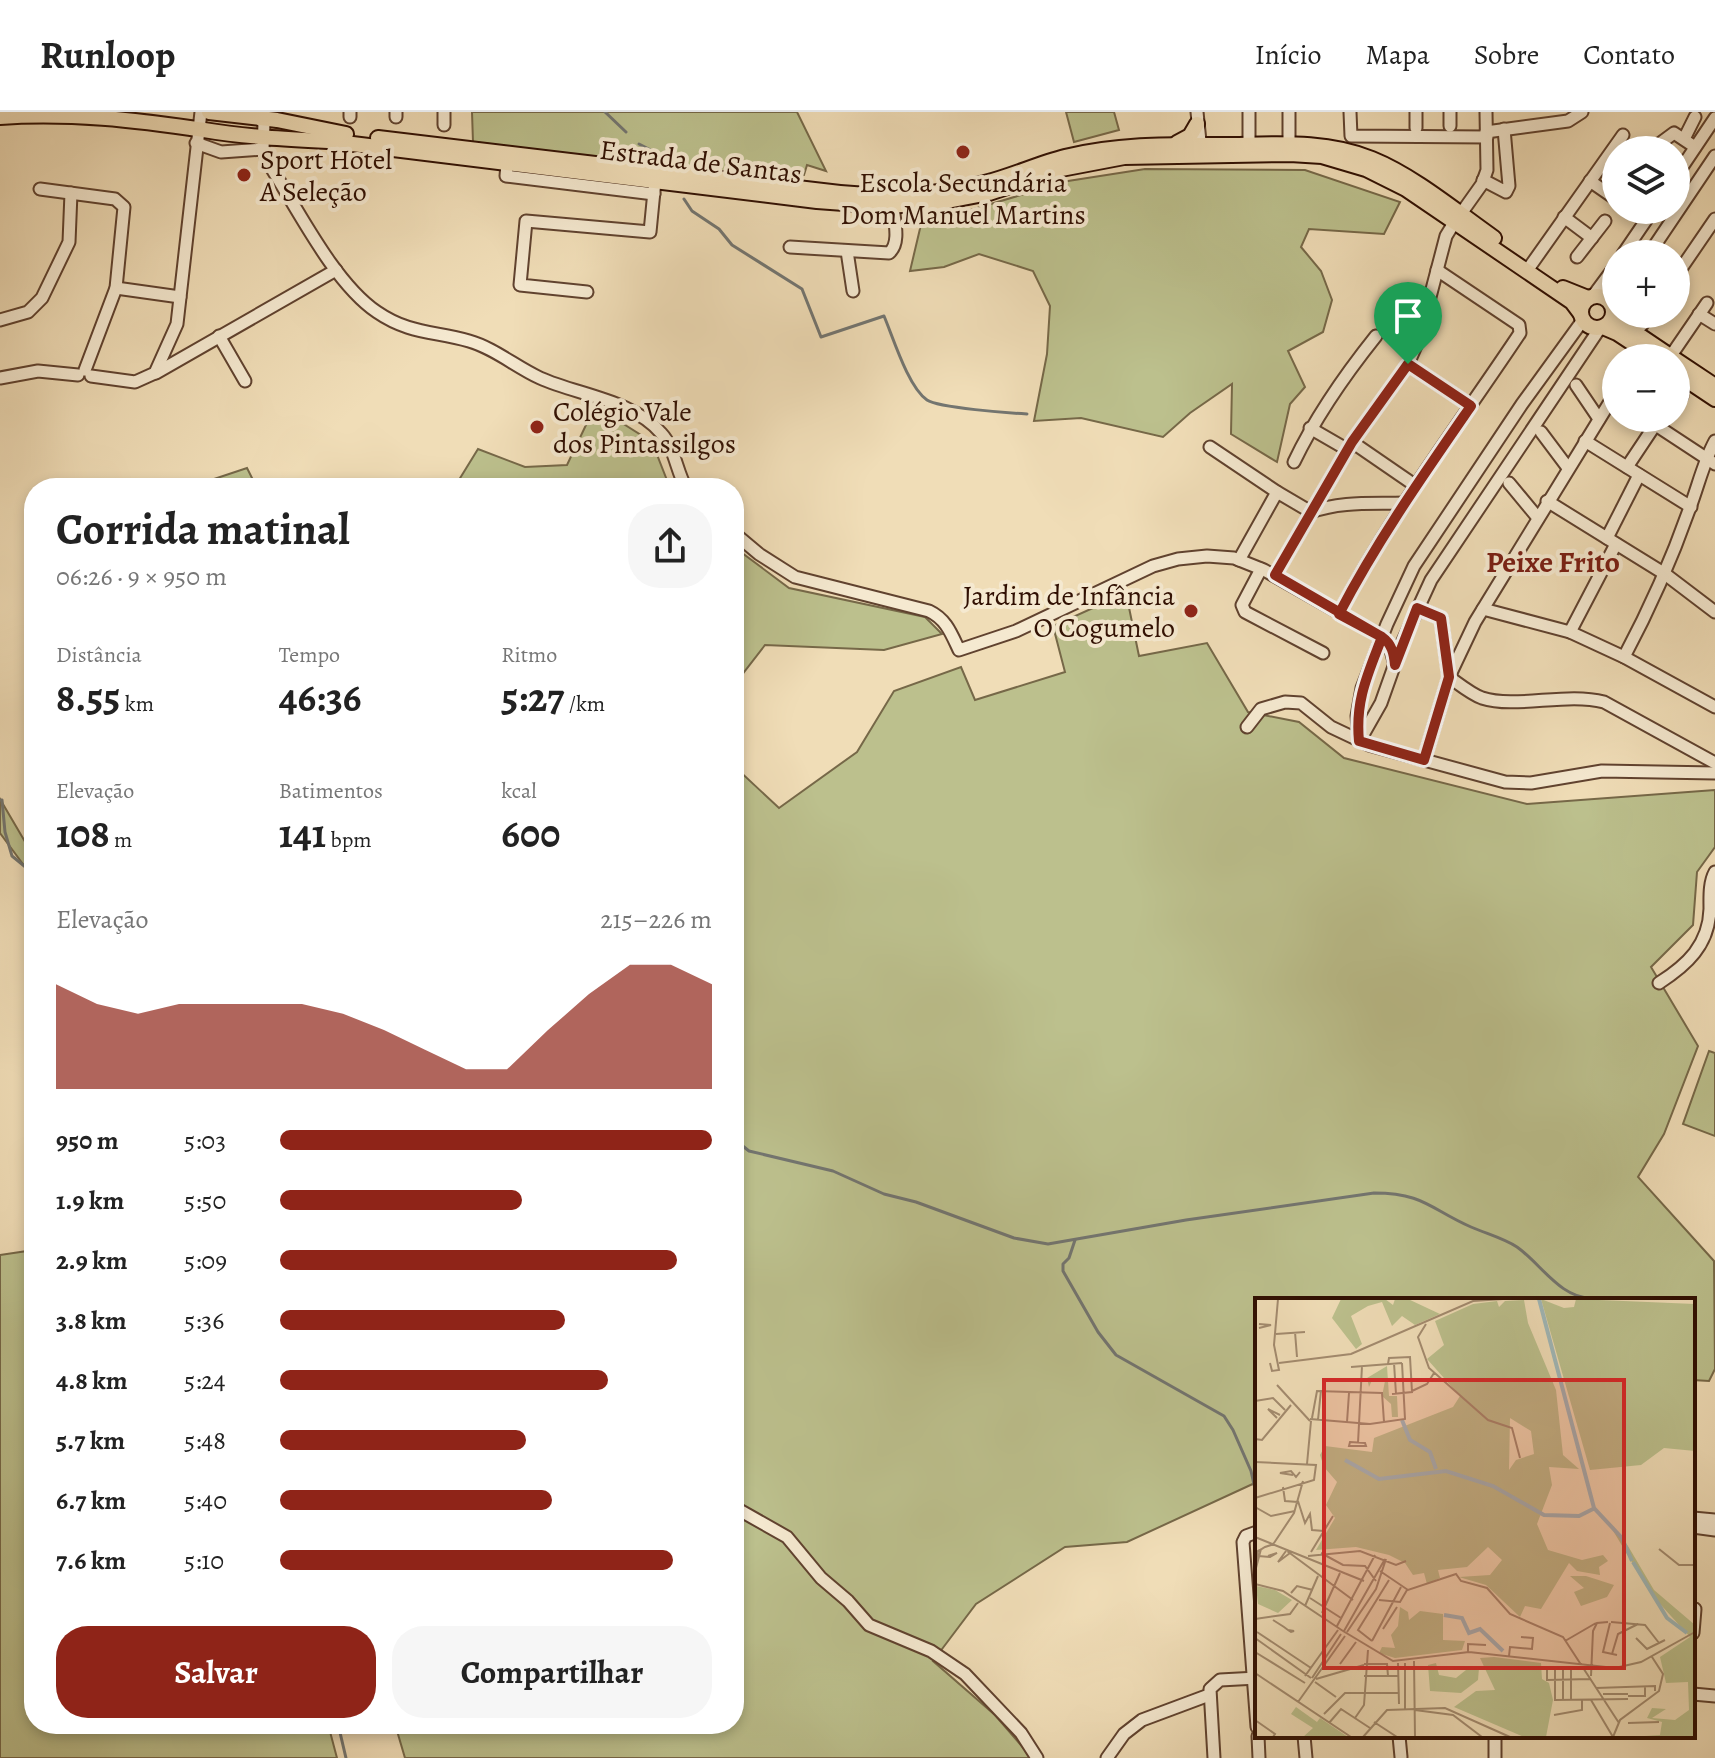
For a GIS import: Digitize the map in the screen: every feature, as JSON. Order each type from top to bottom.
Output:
[{"type":"main road","name":"Estrada de Santas","points":[[209,112],[254,115],[332,132],[872,195],[944,192],[1090,152],[1169,145],[1201,150]]},
{"type":"main road","name":"Estrada de Santas","points":[[0,117],[73,113],[156,122],[197,136],[264,144],[328,141],[655,187],[893,206],[970,197],[1084,163],[1201,150]]},
{"type":"main road","points":[[1169,145],[1184,141],[1201,118],[1215,139],[1228,145]]},
{"type":"main road","points":[[1201,150],[1228,145],[1328,146],[1373,159],[1394,170],[1579,312],[1591,327],[1602,327]]},
{"type":"main road","points":[[1201,150],[1337,159],[1393,181],[1565,289],[1602,299]]},
{"type":"main road","points":[[1579,312],[1590,297]]},
{"type":"main road","points":[[1604,328],[1628,344]]},
{"type":"main road","points":[[1631,330],[1652,344]]},
{"type":"main road","points":[[1690,369],[1715,386]]},
{"type":"main road","points":[[1690,382],[1715,399]]},
{"type":"street","points":[[155,373],[177,324],[201,112]]},
{"type":"street","points":[[444,112],[444,125]]},
{"type":"street","points":[[1249,112],[1249,145]]},
{"type":"street","points":[[1289,112],[1289,144]]},
{"type":"street","points":[[1350,112],[1351,136],[1486,134],[1568,121],[1582,112]]},
{"type":"street","points":[[1416,112],[1416,128]]},
{"type":"street","points":[[1450,112],[1450,126]]},
{"type":"street","points":[[1275,575],[1350,446],[1408,364],[1419,339],[1446,236],[1487,170],[1486,112]]},
{"type":"street","points":[[254,115],[265,127],[264,144],[269,164],[336,270],[363,300],[390,320],[425,334],[478,344],[539,378],[619,406],[650,422],[669,444],[682,478]]},
{"type":"street","points":[[1686,136],[1695,117]]},
{"type":"street","points":[[1201,118],[1201,150]]},
{"type":"street","points":[[1690,155],[1715,118]]},
{"type":"street","points":[[1483,180],[1506,192],[1509,186],[1504,129]]},
{"type":"street","points":[[1531,265],[1623,135]]},
{"type":"street","points":[[1690,143],[1695,147]]},
{"type":"street","points":[[1658,240],[1715,156]]},
{"type":"street","points":[[1590,181],[1602,189]]},
{"type":"street","points":[[587,292],[520,285],[526,221],[650,232],[655,187]]},
{"type":"street","points":[[40,189],[115,199],[124,207],[116,288],[85,374]]},
{"type":"street","points":[[0,320],[28,312],[42,298],[69,242],[71,193]]},
{"type":"street","points":[[790,247],[892,252],[896,243],[893,206]]},
{"type":"street","points":[[1564,217],[1592,238]]},
{"type":"street","points":[[1690,256],[1715,219]]},
{"type":"street","points":[[1577,257],[1603,224]]},
{"type":"street","points":[[847,251],[853,291]]},
{"type":"street","points":[[0,378],[38,371],[135,382],[336,270]]},
{"type":"street","points":[[1339,614],[1404,503],[1520,333],[1519,325],[1437,270]]},
{"type":"street","points":[[1590,297],[1602,282]]},
{"type":"street","points":[[116,288],[180,297]]},
{"type":"street","points":[[1681,344],[1707,303]]},
{"type":"street","points":[[1359,741],[1357,716],[1362,688],[1414,566],[1579,312]]},
{"type":"street","points":[[1699,314],[1715,324]]},
{"type":"street","points":[[1359,741],[1383,696],[1417,608],[1457,538],[1602,327]]},
{"type":"street","points":[[1631,330],[1635,328]]},
{"type":"street","points":[[219,336],[245,381]]},
{"type":"street","points":[[1294,462],[1310,428],[1345,375],[1376,336]]},
{"type":"street","points":[[1408,364],[1471,406]]},
{"type":"street","points":[[1576,385],[1599,419]]},
{"type":"street","points":[[1424,760],[1449,677],[1483,609],[1602,415]]},
{"type":"street","points":[[1310,428],[1350,446],[1416,486]]},
{"type":"street","points":[[1541,432],[1568,468]]},
{"type":"street","points":[[1627,467],[1650,432]]},
{"type":"street","points":[[1670,432],[1710,461]]},
{"type":"street","points":[[1585,441],[1691,507]]},
{"type":"street","points":[[1624,657],[1665,574],[1715,441]]},
{"type":"street","points":[[1210,447],[1311,512],[1338,505],[1404,503]]},
{"type":"street","points":[[1570,632],[1639,475]]},
{"type":"street","points":[[1509,483],[1538,518]]},
{"type":"street","points":[[1239,560],[1277,492]]},
{"type":"street","points":[[1547,501],[1665,574],[1713,610],[1715,595]]},
{"type":"street","points":[[744,541],[795,577],[939,616],[946,623],[959,650],[1016,631],[1153,566],[1207,556],[1239,560],[1275,575],[1382,637],[1390,646],[1395,665]]},
{"type":"street","points":[[1261,569],[1242,605],[1245,612],[1323,653]]},
{"type":"street","points":[[1417,608],[1441,618],[1449,677],[1481,698],[1586,698],[1604,702],[1715,763]]},
{"type":"street","points":[[1483,609],[1570,632],[1624,657],[1715,707]]},
{"type":"street","points":[[1362,688],[1364,701],[1368,704],[1373,705],[1383,696]]},
{"type":"street","points":[[1247,727],[1261,709],[1285,702],[1301,703],[1331,727],[1359,741],[1505,782],[1531,783],[1602,771],[1715,773]]},
{"type":"street","points":[[1689,773],[1699,765],[1694,751]]},
{"type":"street","points":[[1659,983],[1683,967],[1699,948],[1709,926],[1715,872]]},
{"type":"street","points":[[744,1513],[787,1537],[821,1578],[848,1601],[869,1625],[931,1651],[965,1674],[1021,1733],[1037,1758]]},
{"type":"street","points":[[1695,1518],[1715,1520]]},
{"type":"street","points":[[1695,1527],[1715,1530]]},
{"type":"street","points":[[1214,1758],[1209,1695],[1213,1684],[1220,1680],[1255,1678],[1243,1542],[1246,1536],[1255,1532]]},
{"type":"street","points":[[1695,1694],[1715,1696]]},
{"type":"street","points":[[1107,1758],[1124,1734],[1142,1720],[1209,1695]]},
{"type":"street","points":[[1258,1738],[1259,1758]]},
{"type":"street","points":[[1304,1738],[1306,1758]]},
{"type":"green space","points":[[472,112],[797,112],[826,171],[807,165],[804,175],[767,170],[744,175],[473,142]]},
{"type":"green space","points":[[1066,112],[1114,112],[1119,130],[1074,142]]},
{"type":"green space","points":[[1145,169],[1305,170],[1400,202],[1384,234],[1309,229],[1301,247],[1321,271],[1332,300],[1323,332],[1288,351],[1305,387],[1290,404],[1277,462],[1231,434],[1232,384],[1190,413],[1163,437],[1081,418],[1034,421],[1047,354],[1050,306],[1033,271],[979,254],[944,267],[910,271],[923,216],[957,214],[1068,181]]},
{"type":"green space","points":[[595,406],[652,442],[666,478],[460,478],[478,449],[525,467],[567,465]]},
{"type":"green space","points":[[247,468],[252,478],[217,478]]},
{"type":"green space","points":[[744,554],[789,588],[925,617],[942,634],[884,650],[765,645],[744,672]]},
{"type":"green space","points":[[1126,593],[1139,656],[1207,643],[1248,712],[1299,722],[1344,758],[1527,804],[1715,790],[1715,847],[1697,872],[1693,925],[1651,967],[1698,1046],[1664,1134],[1638,1177],[1714,1261],[1715,1369],[1709,1381],[1695,1380],[1695,1298],[1255,1298],[1255,1483],[1127,1542],[1065,1547],[976,1604],[933,1661],[995,1715],[1032,1758],[405,1758],[398,1734],[744,1734],[744,775],[779,808],[857,752],[894,691],[961,667],[975,700],[1065,672],[1053,626]]},
{"type":"green space","points":[[0,799],[24,840],[24,865],[0,833]]},
{"type":"green space","points":[[1709,1051],[1715,1053],[1715,1136],[1683,1124]]},
{"type":"green space","points":[[24,1251],[24,1734],[331,1734],[337,1758],[0,1758],[0,1255]]},
{"type":"waterway","points":[[605,112],[626,132]]},
{"type":"waterway","points":[[639,144],[674,162]]},
{"type":"waterway","points":[[684,199],[692,211],[719,229],[732,245],[802,289],[821,337],[884,316],[907,373],[927,400],[959,408],[1027,414]]},
{"type":"waterway","points":[[0,800],[12,856],[24,866]]},
{"type":"waterway","points":[[744,1147],[749,1151],[833,1171],[884,1194],[916,1202],[1014,1238],[1048,1244],[1374,1193],[1404,1196],[1426,1203],[1512,1244],[1561,1287],[1581,1297],[1592,1298]]},
{"type":"waterway","points":[[1075,1240],[1069,1258],[1063,1264],[1063,1271],[1098,1332],[1116,1355],[1224,1416],[1251,1471],[1255,1489]]},
{"type":"waterway","points":[[340,1734],[346,1758]]},
{"type":"place","name":"Escola Secundária Dom Manuel Martins","points":[[963,152]]},
{"type":"place","name":"Sport Hotel A Seleção","points":[[244,175]]},
{"type":"place","name":"Colégio Vale dos Pintassilgos","points":[[537,427]]},
{"type":"place","name":"Jardim de Infância O Cogumelo","points":[[1191,611]]},
{"type":"district","name":"Peixe Frito","points":[[1553,562]]},
{"type":"route","points":[[1408,364],[1352,442],[1275,575],[1339,614],[1382,637],[1362,688],[1357,716],[1359,741],[1424,760],[1449,677],[1441,618],[1417,608],[1395,665],[1394,653],[1387,641],[1382,637],[1339,614],[1394,518],[1471,406],[1408,364]]}]
